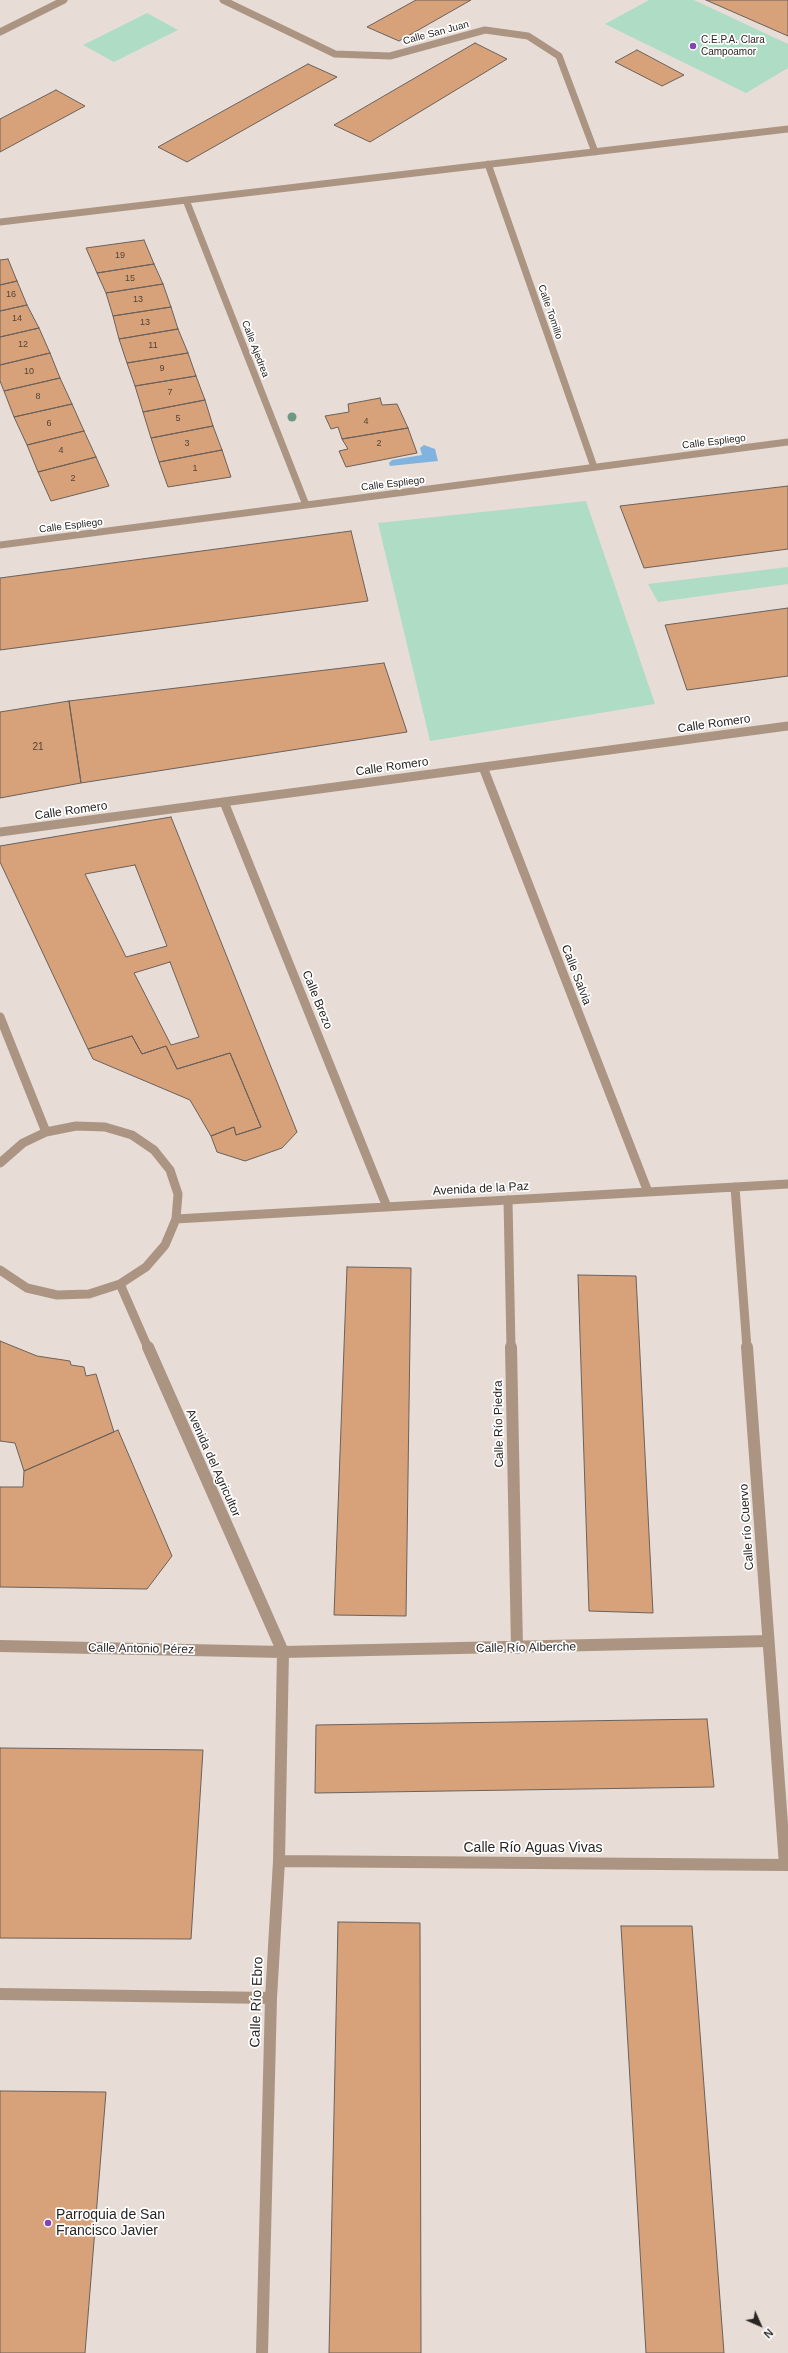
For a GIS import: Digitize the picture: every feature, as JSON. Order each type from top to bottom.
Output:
[{"type":"street","points":[[0,32],[64,0]]},
{"type":"street","name":"Calle San Juan","points":[[223,0],[335,54],[390,56],[485,30],[528,36],[559,56],[594,152]]},
{"type":"street","points":[[0,222],[788,129]]},
{"type":"street","name":"Calle Tomillo","points":[[488,164],[594,467]]},
{"type":"street","name":"Calle Ajedrea","points":[[186,200],[306,505]]},
{"type":"street","name":"Calle Espliego","points":[[0,544],[788,442]]},
{"type":"street","name":"Calle Romero","points":[[0,832],[788,726]]},
{"type":"street","name":"Calle Salvia","points":[[483,767],[648,1192]]},
{"type":"street","name":"Calle Brezo","points":[[224,802],[387,1207]]},
{"type":"street","points":[[0,1017],[46,1132]]},
{"type":"street","points":[[0,1163],[23,1143],[46,1132],[76,1126],[105,1127],[138,1138],[154,1150],[170,1170],[178,1194],[176,1219],[165,1245],[146,1267],[120,1284],[89,1294],[57,1295],[27,1288],[0,1270]]},
{"type":"street","name":"Avenida de la Paz","points":[[176,1219],[788,1184]]},
{"type":"street","name":"Calle río Cuervo","points":[[736,1187],[768,1641],[786,1865]]},
{"type":"street","name":"Calle Río Piedra","points":[[508,1200],[517,1648]]},
{"type":"street","name":"Avenida del Agricultor","points":[[120,1284],[283,1652]]},
{"type":"street","name":"Calle Río Alberche","points":[[283,1652],[517,1648],[768,1641]]},
{"type":"street","name":"Calle Antonio Pérez","points":[[0,1646],[283,1652]]},
{"type":"street","name":"Calle Río Ebro","points":[[262,2353],[271,1998],[278,1861],[283,1652]]},
{"type":"street","name":"Calle Río Aguas Vivas","points":[[278,1861],[786,1865]]},
{"type":"street","points":[[0,1994],[271,1998]]},
{"type":"green space","points":[[649,0],[694,0],[788,44],[788,68],[746,93],[605,24]]},
{"type":"green space","points":[[147,13],[178,30],[114,62],[83,45]]},
{"type":"green space","points":[[586,501],[655,704],[430,741],[378,523]]},
{"type":"green space","points":[[788,567],[788,584],[658,602],[648,584]]},
{"type":"water","points":[[424,445],[435,449],[438,461],[390,466],[389,463],[392,460],[422,455],[420,448]]},
{"type":"building","points":[[416,0],[471,0],[399,41],[367,27]]},
{"type":"building","points":[[706,0],[788,0],[788,36]]},
{"type":"building","points":[[475,43],[507,59],[370,142],[334,125]]},
{"type":"building","points":[[637,50],[684,75],[662,86],[615,62]]},
{"type":"building","points":[[308,64],[337,77],[187,162],[158,147]]},
{"type":"building","points":[[56,90],[85,106],[0,152],[0,119]]},
{"type":"building","points":[[144,240],[154,264],[97,273],[86,248]]},
{"type":"building","points":[[8,259],[17,281],[0,285],[0,260]]},
{"type":"building","points":[[154,264],[163,284],[106,293],[97,273]]},
{"type":"building","points":[[17,281],[27,305],[0,311],[0,285]]},
{"type":"building","points":[[163,284],[171,307],[113,316],[106,293]]},
{"type":"building","points":[[27,305],[39,328],[0,337],[0,311]]},
{"type":"building","points":[[171,307],[178,329],[119,339],[113,316]]},
{"type":"building","points":[[39,328],[50,353],[0,365],[0,337]]},
{"type":"building","points":[[178,329],[188,353],[127,363],[119,339]]},
{"type":"building","points":[[50,353],[60,378],[4,391],[0,381],[0,365]]},
{"type":"building","points":[[188,353],[196,376],[135,386],[127,363]]},
{"type":"building","points":[[196,376],[205,400],[143,412],[135,386]]},
{"type":"building","points":[[60,378],[72,404],[14,417],[4,391]]},
{"type":"building","points":[[380,398],[382,405],[397,404],[408,428],[342,439],[338,427],[331,429],[325,416],[349,412],[348,404]]},
{"type":"building","points":[[205,400],[213,426],[151,438],[143,412]]},
{"type":"building","points":[[72,404],[84,431],[27,445],[14,417]]},
{"type":"building","points":[[213,426],[222,450],[159,462],[151,438]]},
{"type":"building","points":[[408,428],[417,453],[346,467],[339,451],[348,449],[342,439]]},
{"type":"building","points":[[84,431],[96,457],[38,472],[27,445]]},
{"type":"building","points":[[222,450],[231,477],[168,487],[159,462]]},
{"type":"building","points":[[96,457],[109,486],[51,501],[38,472]]},
{"type":"building","points":[[788,486],[788,549],[644,568],[620,506]]},
{"type":"building","points":[[351,531],[368,601],[0,650],[0,578]]},
{"type":"building","points":[[788,608],[788,676],[687,690],[665,625]]},
{"type":"building","points":[[384,663],[407,732],[81,783],[69,701]]},
{"type":"building","points":[[69,701],[81,783],[0,798],[0,712]]},
{"type":"building","points":[[171,817],[297,1132],[282,1148],[245,1161],[217,1152],[211,1136],[234,1127],[236,1135],[261,1127],[230,1053],[177,1069],[166,1046],[142,1054],[132,1036],[88,1049],[0,862],[0,846]],"holes":[[[135,865],[167,946],[126,957],[85,874]],[[170,962],[199,1037],[171,1045],[134,973]]]},
{"type":"building","points":[[132,1036],[142,1054],[166,1046],[177,1069],[230,1053],[261,1127],[236,1135],[234,1127],[211,1136],[190,1100],[93,1059],[88,1049]]},
{"type":"building","points":[[347,1267],[411,1268],[406,1616],[334,1615]]},
{"type":"building","points":[[578,1275],[636,1276],[653,1613],[589,1611]]},
{"type":"building","points":[[0,1341],[37,1356],[70,1361],[71,1365],[84,1367],[86,1376],[96,1374],[114,1432],[24,1471],[15,1443],[0,1441]]},
{"type":"building","points":[[118,1430],[172,1556],[147,1589],[0,1587],[0,1487],[23,1487],[24,1471]]},
{"type":"building","points":[[707,1719],[714,1787],[315,1793],[316,1725]]},
{"type":"building","points":[[0,1748],[203,1750],[191,1939],[0,1938]]},
{"type":"building","points":[[338,1922],[420,1923],[421,2353],[329,2353]]},
{"type":"building","points":[[621,1926],[692,1926],[724,2353],[646,2353]]},
{"type":"building","name":"Parroquia de San Francisco Javier","points":[[0,2091],[106,2092],[85,2353],[0,2353]]},
{"type":"place","name":"C.E.P.A. Clara Campoamor","points":[[693,46]]},
{"type":"place","name":"Parroquia de San Francisco Javier","points":[[48,2223]]}]
